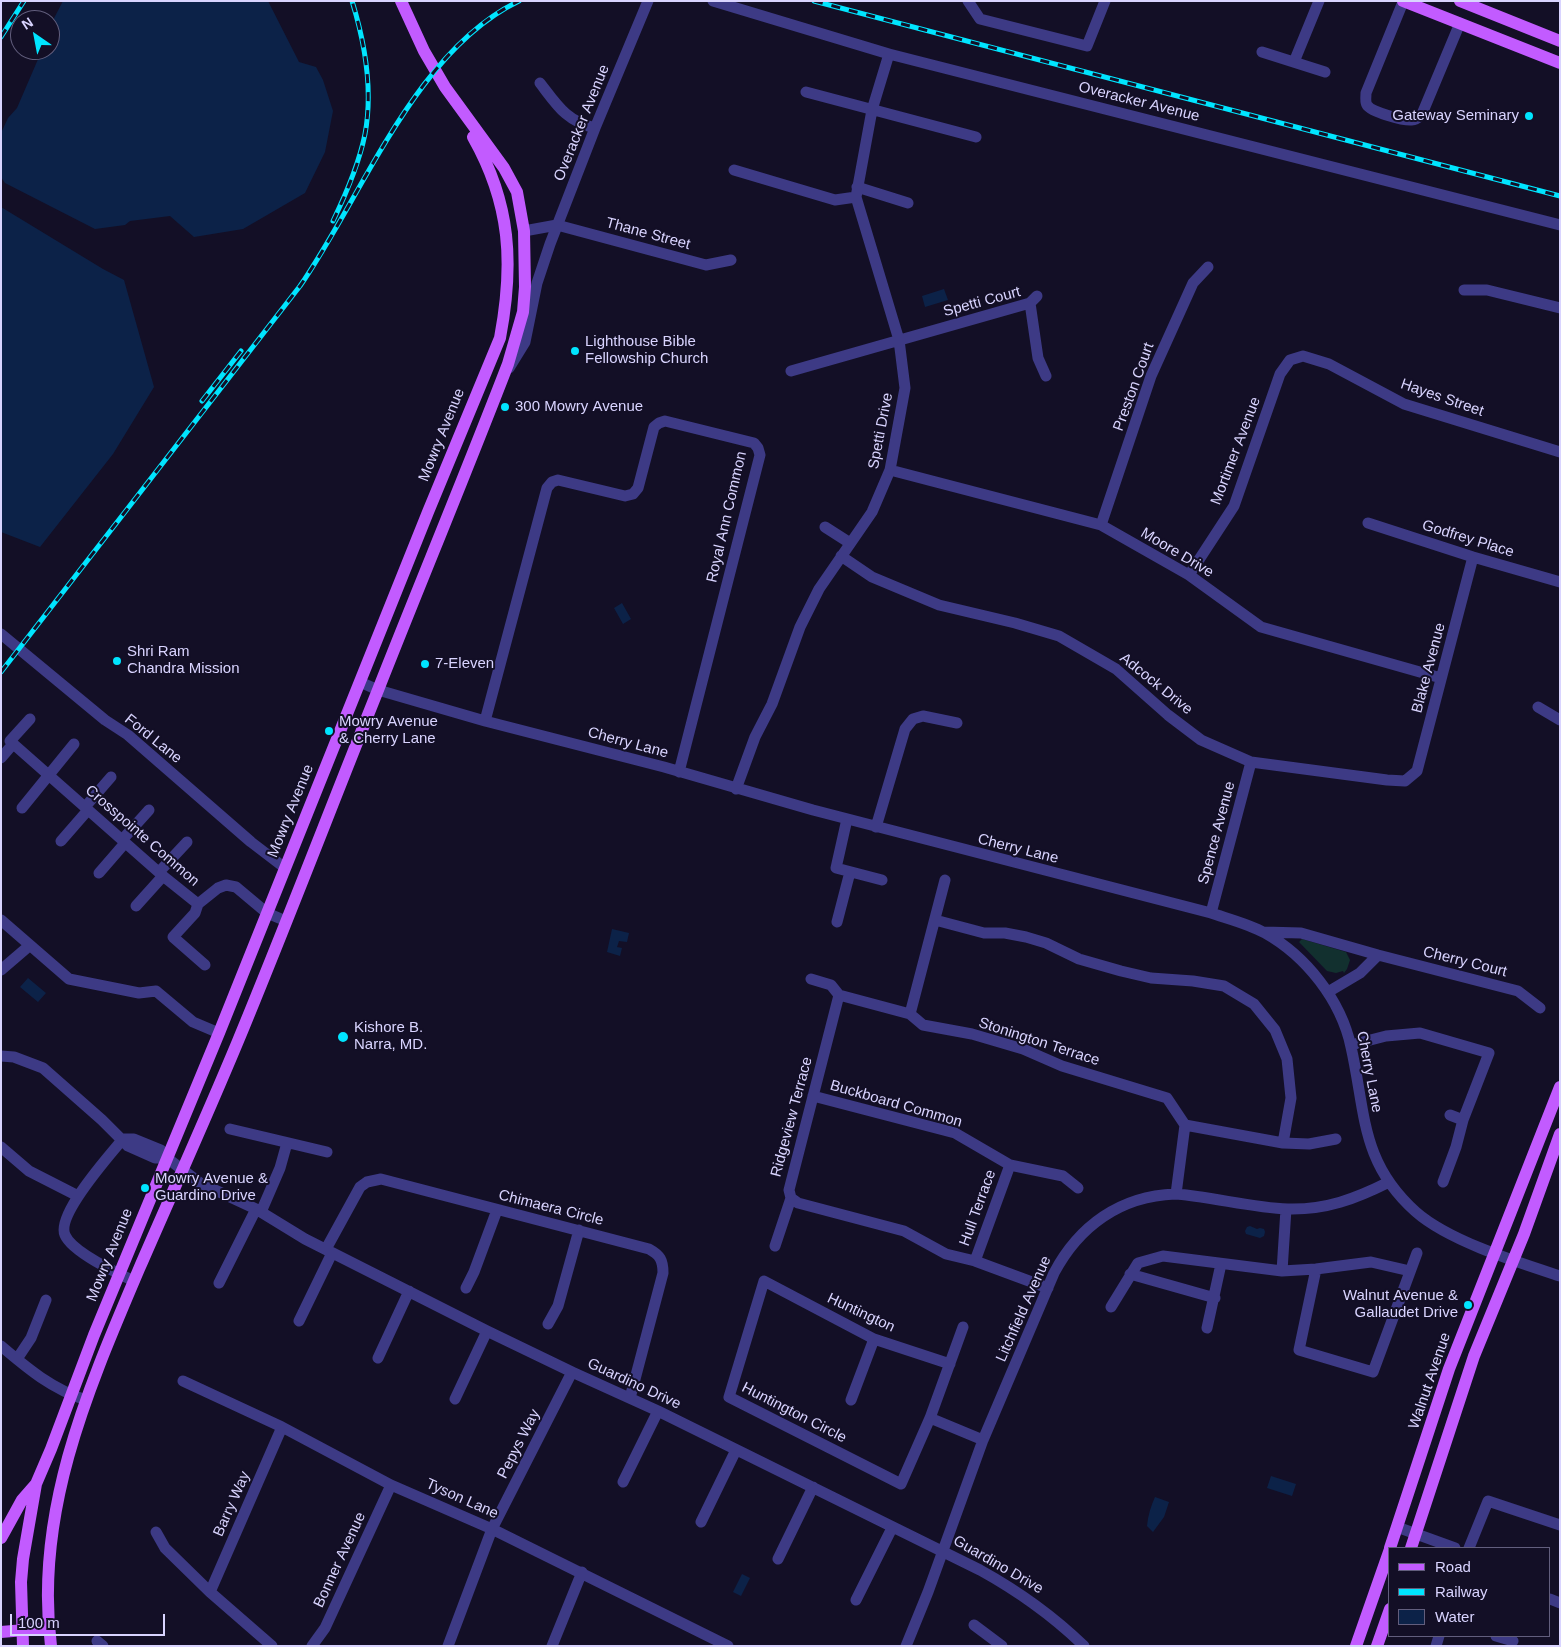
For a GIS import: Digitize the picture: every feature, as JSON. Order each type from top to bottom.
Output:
[{"type":"main road","name":"Mowry Avenue","points":[[23,1646],[22,1567],[36,1484],[119,1274],[219,1033],[500,338],[506,308],[508,279],[507,238],[496,186],[470,132],[420,57],[401,20],[394,1]]},
{"type":"main road","name":"Mowry Avenue","points":[[47,1645],[49,1628],[48,1556],[56,1505],[71,1444],[86,1400],[108,1341],[238,1041],[506,371],[523,312],[525,287],[524,231],[517,192],[504,168],[445,87],[415,34],[401,1]]},
{"type":"main road","points":[[1403,1],[1560,62]]},
{"type":"main road","points":[[1460,1],[1560,41]]},
{"type":"main road","points":[[480,150],[501,182],[516,228],[520,232],[524,231],[515,249],[508,279]]},
{"type":"main road","points":[[480,384],[497,394]]},
{"type":"main road","name":"Walnut Avenue","points":[[1392,1547],[1397,1527],[1449,1369],[1560,1087]]},
{"type":"main road","points":[[1410,1547],[1474,1356],[1513,1260],[1560,1134]]},
{"type":"main road","points":[[1,1538],[22,1500],[36,1484]]},
{"type":"main road","name":"Walnut Avenue","points":[[1356,1646],[1388,1559]]},
{"type":"main road","points":[[1377,1646],[1388,1615]]},
{"type":"main road","points":[[1,1632],[49,1628]]},
{"type":"street","name":"Overacker Avenue","points":[[557,226],[648,1]]},
{"type":"street","name":"Overacker Avenue","points":[[713,1],[889,54],[1560,225]]},
{"type":"street","points":[[968,2],[980,19],[1087,46],[1105,1]]},
{"type":"street","points":[[1294,62],[1319,1]]},
{"type":"street","points":[[1403,1],[1366,93],[1368,107],[1374,111],[1406,120],[1418,119],[1422,114],[1460,24]]},
{"type":"street","points":[[1262,52],[1325,72]]},
{"type":"street","name":"Spetti Drive","points":[[736,789],[755,737],[772,704],[800,627],[819,589],[872,512],[890,470],[905,388],[899,340],[856,192],[872,110],[889,54]]},
{"type":"street","points":[[540,83],[559,107],[573,120],[596,128]]},
{"type":"street","points":[[806,92],[976,137]]},
{"type":"street","points":[[734,170],[835,200],[856,192],[908,203]]},
{"type":"street","points":[[524,231],[557,226]]},
{"type":"street","name":"Thane Street","points":[[557,226],[706,265],[731,260]]},
{"type":"street","name":"Mowry Avenue","points":[[506,371],[512,365],[525,342],[537,283],[557,226]]},
{"type":"street","name":"Preston Court","points":[[1101,525],[1151,376],[1193,283],[1208,267]]},
{"type":"street","points":[[1464,290],[1487,290],[1560,308]]},
{"type":"street","name":"Spetti Court","points":[[791,371],[1034,300],[1038,358],[1046,376]]},
{"type":"street","name":"Hayes Street","points":[[1290,360],[1303,356],[1329,364],[1404,404],[1560,452]]},
{"type":"street","name":"Mortimer Avenue","points":[[1190,575],[1234,506],[1280,374],[1290,360]]},
{"type":"street","name":"Royal Ann Common","points":[[485,721],[547,488],[552,482],[558,480],[625,496],[633,494],[638,488],[654,427],[665,421],[754,443],[760,455],[679,772]]},
{"type":"street","name":"Moore Drive","points":[[890,470],[1101,525],[1190,575],[1261,627],[1441,678]]},
{"type":"street","name":"Godfrey Place","points":[[1368,523],[1473,557],[1560,582]]},
{"type":"street","points":[[825,527],[850,543]]},
{"type":"street","name":"Adcock Drive","points":[[841,556],[872,577],[939,605],[1015,623],[1059,636],[1116,669],[1168,715],[1201,740],[1251,762],[1386,780],[1405,780]]},
{"type":"street","name":"Blake Avenue","points":[[1405,780],[1417,770],[1473,557]]},
{"type":"street","name":"Ford Lane","points":[[1,634],[105,720],[128,735],[250,842],[285,868]]},
{"type":"street","name":"Cherry Lane","points":[[360,682],[378,690],[485,721],[679,772],[876,827],[1212,913],[1264,932],[1300,958],[1328,992],[1342,1018],[1351,1046],[1365,1128],[1379,1166],[1389,1182],[1415,1211],[1426,1220],[1458,1238],[1560,1276]]},
{"type":"street","points":[[1538,707],[1560,720]]},
{"type":"street","points":[[876,827],[905,729],[913,720],[923,716],[957,723]]},
{"type":"street","points":[[1,758],[30,719]]},
{"type":"street","name":"Crosspointe Common","points":[[11,743],[198,904],[218,888],[226,885],[236,886],[267,914],[286,921]]},
{"type":"street","points":[[22,808],[74,744]]},
{"type":"street","name":"Spence Avenue","points":[[1212,913],[1251,762]]},
{"type":"street","points":[[61,841],[111,777]]},
{"type":"street","points":[[99,873],[149,810]]},
{"type":"street","points":[[847,819],[836,868],[882,880]]},
{"type":"street","points":[[136,906],[187,842]]},
{"type":"street","points":[[838,922],[850,872]]},
{"type":"street","points":[[910,1014],[945,880]]},
{"type":"street","points":[[198,904],[195,913],[173,936],[206,965]]},
{"type":"street","points":[[1,920],[69,980],[139,993],[156,991],[193,1022],[219,1033]]},
{"type":"street","points":[[935,920],[984,933],[1005,933],[1026,937],[1046,943],[1079,959],[1129,973],[1151,978],[1224,986],[1254,1004],[1275,1030],[1287,1059],[1291,1098],[1283,1143]]},
{"type":"street","name":"Cherry Court","points":[[1264,932],[1301,933],[1378,955],[1518,990],[1540,1008]]},
{"type":"street","points":[[1,970],[29,946]]},
{"type":"street","points":[[1328,992],[1360,973],[1378,955]]},
{"type":"street","name":"Stonington Terrace","points":[[811,979],[831,985],[839,995],[910,1014],[923,1025],[972,1034],[1023,1048],[1062,1066],[1167,1098],[1184,1125]]},
{"type":"street","name":"Ridgeview Terrace","points":[[775,1246],[791,1198],[789,1190],[839,995]]},
{"type":"street","points":[[1351,1046],[1386,1036],[1420,1033],[1489,1053],[1463,1120],[1443,1182]]},
{"type":"street","points":[[1,1056],[14,1057],[43,1068],[128,1146],[155,1158],[167,1158]]},
{"type":"street","name":"Buckboard Common","points":[[813,1096],[955,1134],[1010,1165],[1062,1176],[1078,1188]]},
{"type":"street","points":[[1450,1116],[1463,1120]]},
{"type":"street","points":[[1176,1194],[1184,1125],[1283,1143],[1308,1144],[1336,1139]]},
{"type":"street","points":[[230,1129],[327,1152]]},
{"type":"street","points":[[122,1139],[78,1196],[65,1223],[64,1234],[74,1247],[134,1281]]},
{"type":"street","points":[[219,1283],[280,1168],[287,1143]]},
{"type":"street","points":[[1,1147],[29,1171],[78,1196]]},
{"type":"street","name":"Guardino Drive","points":[[167,1158],[200,1183],[258,1210],[304,1239],[487,1331],[658,1411],[892,1528],[943,1550],[1023,1595],[1044,1610],[1071,1641],[1084,1646]]},
{"type":"street","name":"Hull Terrace","points":[[975,1262],[1010,1165]]},
{"type":"street","name":"Chimaera Circle","points":[[299,1321],[329,1251],[360,1187],[374,1179],[381,1179],[580,1230],[648,1249],[659,1254],[663,1263],[663,1273],[630,1398]]},
{"type":"street","name":"Litchfield Avenue","points":[[906,1646],[983,1440],[1048,1288],[1061,1261],[1080,1236],[1100,1218],[1125,1204],[1150,1197],[1176,1194],[1286,1209],[1323,1207],[1348,1201],[1389,1182]]},
{"type":"street","points":[[791,1198],[798,1203],[904,1231],[946,1254],[975,1262],[1048,1288]]},
{"type":"street","points":[[1282,1271],[1286,1209]]},
{"type":"street","points":[[466,1288],[474,1272],[497,1210]]},
{"type":"street","points":[[548,1324],[558,1306],[580,1230]]},
{"type":"street","points":[[1316,1270],[1299,1350],[1373,1372],[1416,1254]]},
{"type":"street","points":[[1111,1307],[1138,1263],[1163,1256],[1282,1271],[1316,1270],[1371,1262],[1410,1271]]},
{"type":"street","points":[[1207,1328],[1221,1264]]},
{"type":"street","points":[[1130,1274],[1215,1298]]},
{"type":"street","name":"Huntington","points":[[764,1281],[874,1338],[950,1364]]},
{"type":"street","name":"Huntington Circle","points":[[764,1281],[729,1397],[901,1484],[930,1418]]},
{"type":"street","points":[[378,1358],[409,1292]]},
{"type":"street","points":[[16,1359],[31,1338],[46,1300]]},
{"type":"street","points":[[963,1327],[930,1418],[983,1440]]},
{"type":"street","points":[[455,1399],[487,1331]]},
{"type":"street","points":[[851,1400],[874,1338]]},
{"type":"street","points":[[1,1346],[48,1383],[71,1395],[86,1400]]},
{"type":"street","name":"Pepys Way","points":[[448,1646],[492,1529],[572,1372]]},
{"type":"street","name":"Tyson Lane","points":[[183,1381],[282,1427],[391,1485],[492,1529],[582,1572],[728,1646]]},
{"type":"street","points":[[623,1482],[658,1411]]},
{"type":"street","name":"Barry Way","points":[[210,1592],[282,1427]]},
{"type":"street","points":[[701,1522],[736,1450]]},
{"type":"street","name":"Bonner Avenue","points":[[312,1646],[325,1628],[391,1485]]},
{"type":"street","points":[[778,1559],[813,1488]]},
{"type":"street","points":[[1470,1547],[1488,1501],[1560,1525]]},
{"type":"street","points":[[1397,1527],[1452,1547]]},
{"type":"street","points":[[856,1600],[892,1528]]},
{"type":"street","points":[[156,1532],[166,1548],[210,1592],[272,1646]]},
{"type":"street","points":[[552,1646],[582,1572]]},
{"type":"street","points":[[974,1625],[1002,1646]]},
{"type":"street","points":[[1499,1637],[1513,1641]]},
{"type":"green space","points":[[1302,939],[1346,952],[1350,960],[1347,969],[1344,973],[1343,971],[1336,973],[1327,971],[1299,942]]},
{"type":"water","points":[[63,1],[268,1],[299,62],[316,67],[323,80],[333,111],[325,152],[305,193],[243,229],[194,237],[170,216],[130,221],[125,225],[95,229],[5,183],[1,177],[1,133],[8,118],[17,108],[38,60],[60,60],[60,10],[58,10]]},
{"type":"water","points":[[1,207],[124,280],[154,387],[113,454],[40,547],[1,532]]},
{"type":"water","points":[[944,289],[948,300],[925,307],[922,296]]},
{"type":"water","points":[[622,603],[631,619],[623,624],[614,608]]},
{"type":"water","points":[[612,929],[629,933],[627,942],[619,941],[617,947],[622,948],[620,956],[607,952]]},
{"type":"water","points":[[28,978],[46,993],[38,1002],[20,987]]},
{"type":"water","points":[[1247,1227],[1264,1229],[1264,1236],[1260,1238],[1246,1234]]},
{"type":"water","points":[[1271,1476],[1296,1484],[1292,1496],[1267,1488]]},
{"type":"water","points":[[1155,1497],[1169,1502],[1164,1517],[1153,1532],[1147,1526]]},
{"type":"water","points":[[742,1574],[750,1578],[741,1596],[733,1592]]},
{"type":"railway","points":[[1,37],[24,1]]},
{"type":"railway","points":[[333,221],[356,168],[367,118],[368,84],[364,50],[352,1]]},
{"type":"railway","points":[[1,672],[300,286],[394,128],[421,89],[450,54],[482,24],[519,1]]},
{"type":"railway","points":[[814,1],[1560,196]]},
{"type":"railway","points":[[202,401],[241,351]]},
{"type":"place","name":"Gateway Seminary","points":[[1529,116]]},
{"type":"place","name":"Lighthouse Bible Fellowship Church","points":[[575,351]]},
{"type":"place","name":"300 Mowry Avenue","points":[[505,407]]},
{"type":"place","name":"Shri Ram Chandra Mission","points":[[117,661]]},
{"type":"place","name":"7-Eleven","points":[[425,664]]},
{"type":"place","name":"Mowry Avenue & Cherry Lane","points":[[329,731]]},
{"type":"place","name":"Kishore B. Narra, MD.","points":[[343,1037]]},
{"type":"place","name":"Mowry Avenue & Guardino Drive","points":[[145,1188]]},
{"type":"place","name":"Walnut Avenue & Gallaudet Drive","points":[[1468,1305]]}]
